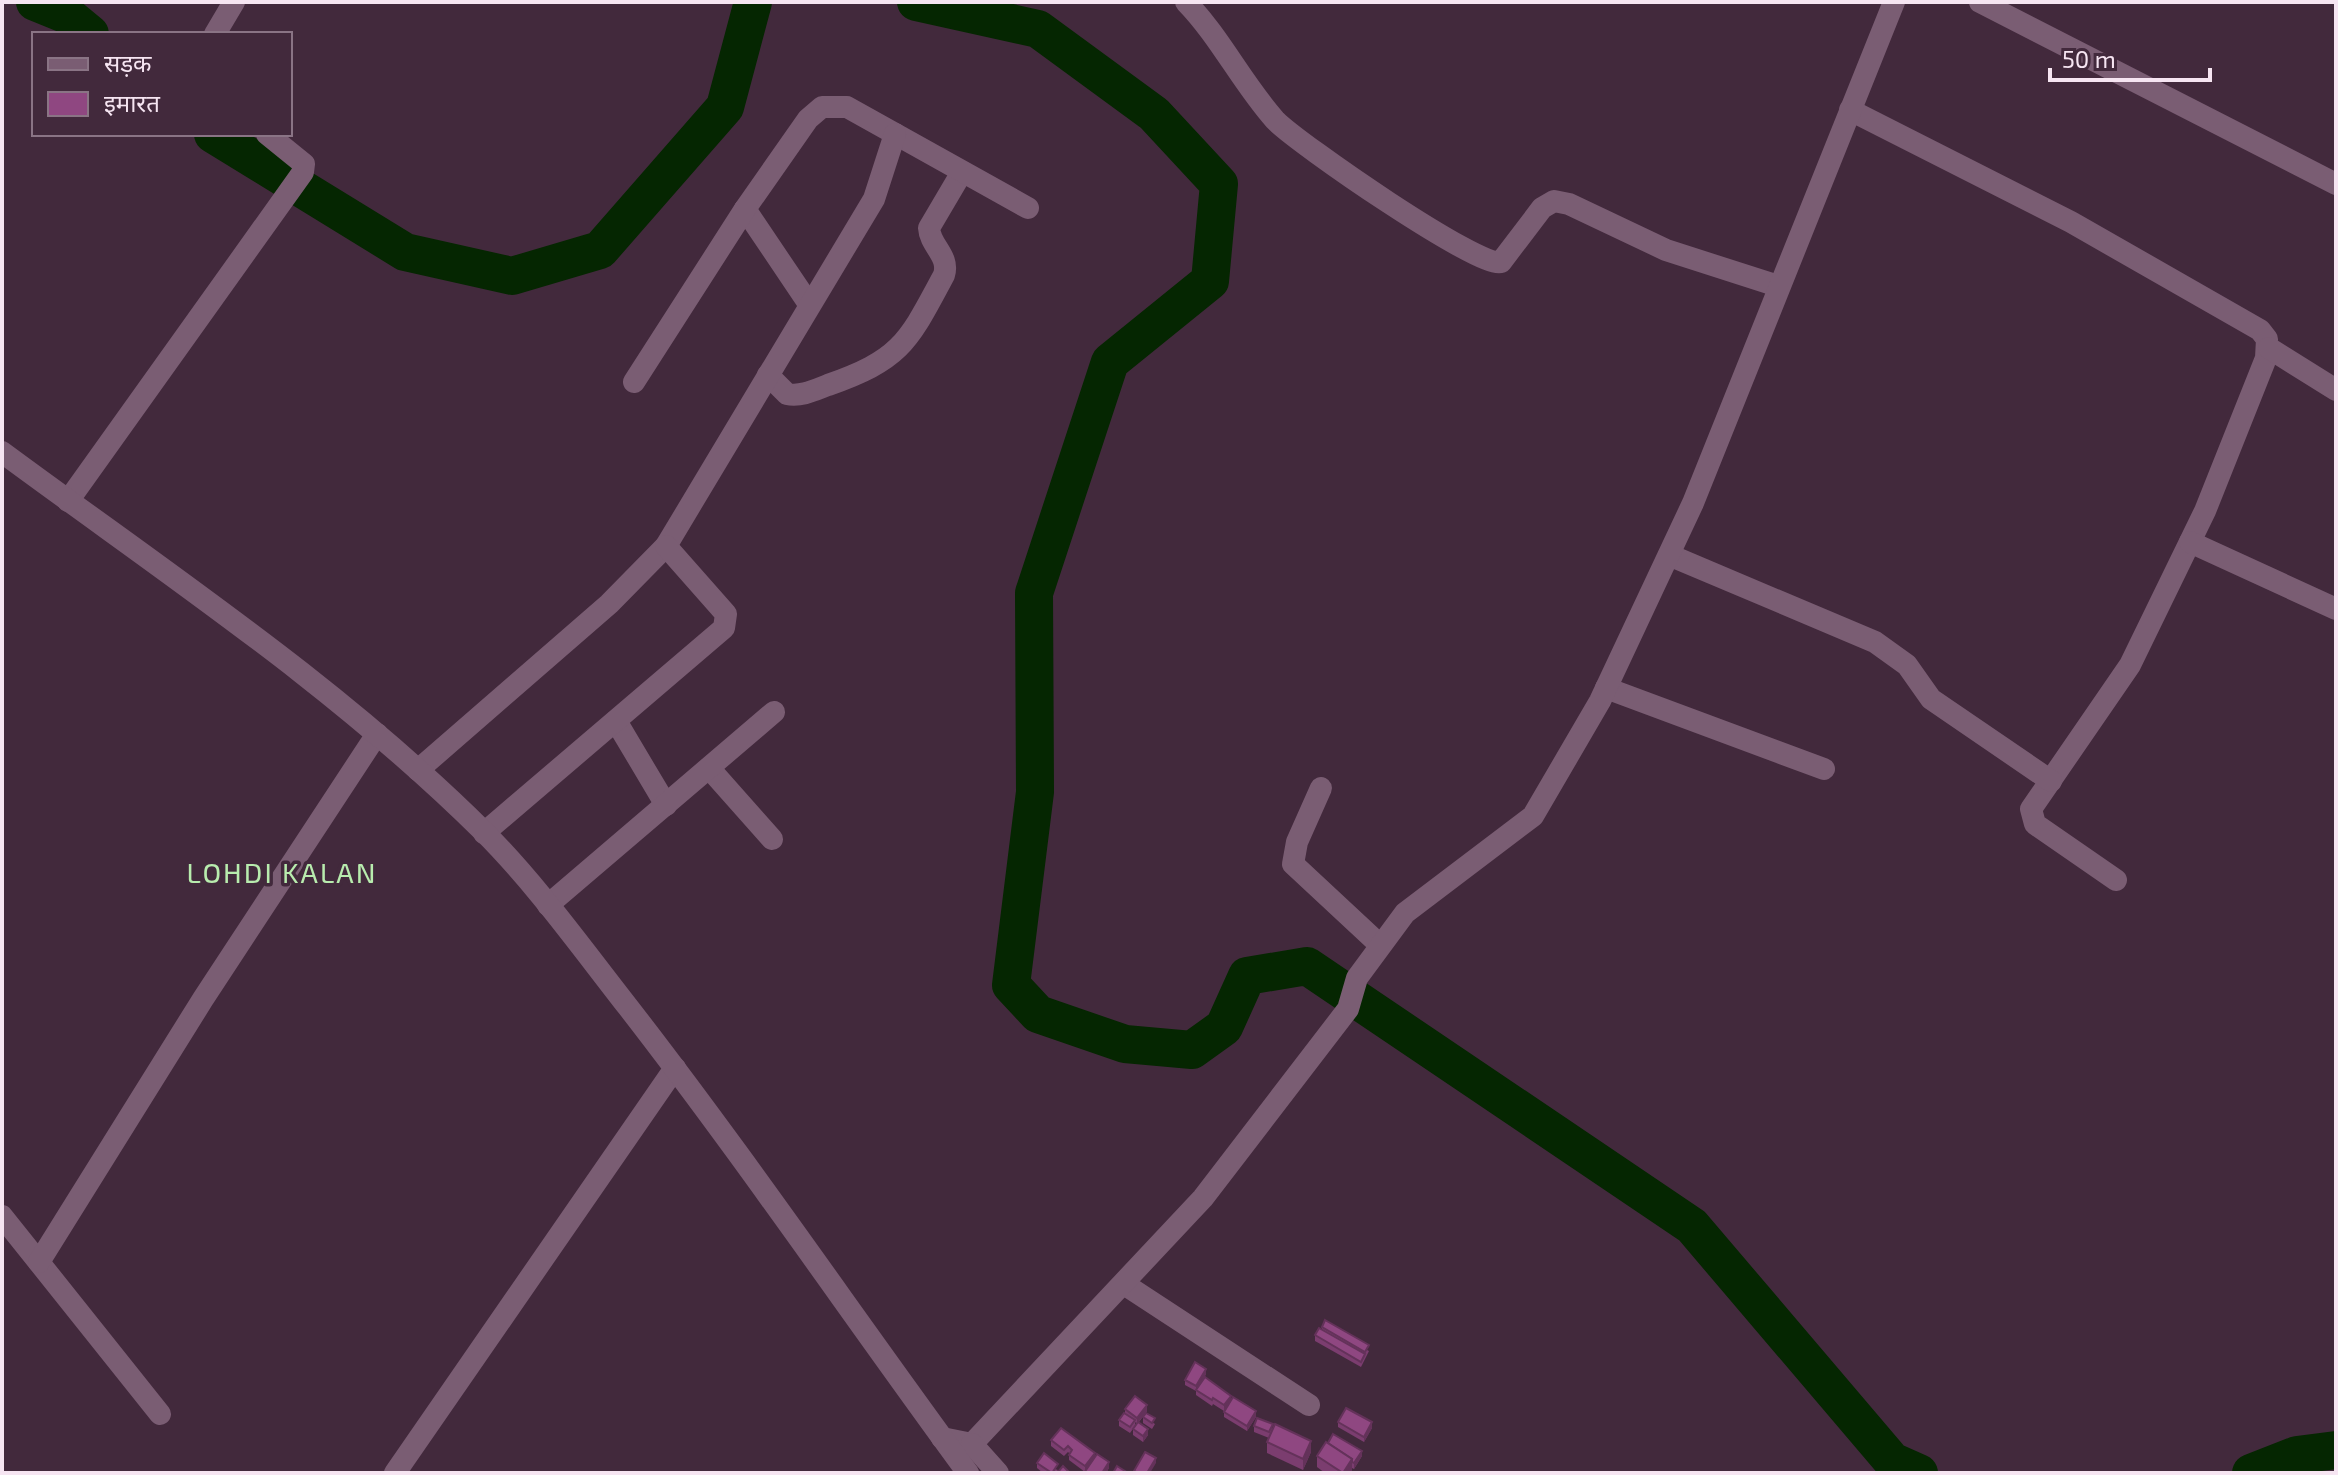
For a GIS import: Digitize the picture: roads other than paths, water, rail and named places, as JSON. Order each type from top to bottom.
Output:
[{"type":"street","points":[[216,32],[234,2]]},
{"type":"street","points":[[1186,2],[1261,104],[1290,135],[1485,261],[1501,262],[1546,204],[1560,201],[1666,250],[1778,286]]},
{"type":"street","points":[[972,1444],[1203,1198],[1348,1009],[1357,978],[1405,913],[1533,816],[1606,688],[1693,503],[1894,2]]},
{"type":"street","points":[[1980,2],[2336,184]]},
{"type":"street","points":[[634,382],[745,209],[808,119],[822,107],[847,107],[1028,208]]},
{"type":"street","points":[[1850,110],[2085,229],[2266,335],[2269,348],[2190,542],[2121,683],[2031,809],[2032,821],[2116,880]]},
{"type":"street","points":[[418,770],[609,604],[666,546],[874,199],[895,134]]},
{"type":"street","points":[[68,501],[300,178],[305,168],[303,161],[270,136]]},
{"type":"street","points":[[768,375],[783,392],[801,395],[866,372],[904,345],[944,275],[946,263],[930,238],[929,228],[962,172]]},
{"type":"street","points":[[745,209],[809,304]]},
{"type":"street","points":[[2269,348],[2336,390]]},
{"type":"street","points":[[2,452],[287,660],[418,770],[484,833],[548,905],[675,1068],[968,1473]]},
{"type":"street","points":[[2190,542],[2336,609]]},
{"type":"street","points":[[484,833],[727,624],[726,614],[666,546]]},
{"type":"street","points":[[1669,555],[1875,642],[1907,665],[1931,699],[2051,781]]},
{"type":"street","points":[[1606,688],[1824,769]]},
{"type":"street","points":[[548,905],[774,712]]},
{"type":"street","points":[[616,721],[666,805]]},
{"type":"street","points":[[39,1262],[203,999],[377,734]]},
{"type":"street","points":[[709,768],[772,839]]},
{"type":"street","points":[[1321,788],[1297,842],[1293,864],[1380,945]]},
{"type":"street","points":[[395,1473],[675,1068]]},
{"type":"street","points":[[2,1216],[160,1414]]},
{"type":"street","points":[[1124,1284],[1309,1405]]},
{"type":"street","points":[[942,1438],[972,1444],[998,1473]]},
{"type":"waterway","points":[[35,2],[67,15],[88,32]]},
{"type":"waterway","points":[[216,136],[405,252],[512,276],[600,250],[725,107],[753,2]]},
{"type":"waterway","points":[[916,2],[1038,29],[1154,114],[1219,184],[1210,281],[1110,362],[1034,593],[1035,792],[1011,985],[1038,1014],[1125,1044],[1192,1050],[1224,1027],[1247,976],[1307,966],[1692,1226],[1892,1461],[1919,1473]]},
{"type":"waterway","points":[[2251,1473],[2297,1455],[2336,1450]]},
{"type":"district","name":"LOHDI KALAN","points":[[282,872]]}]
